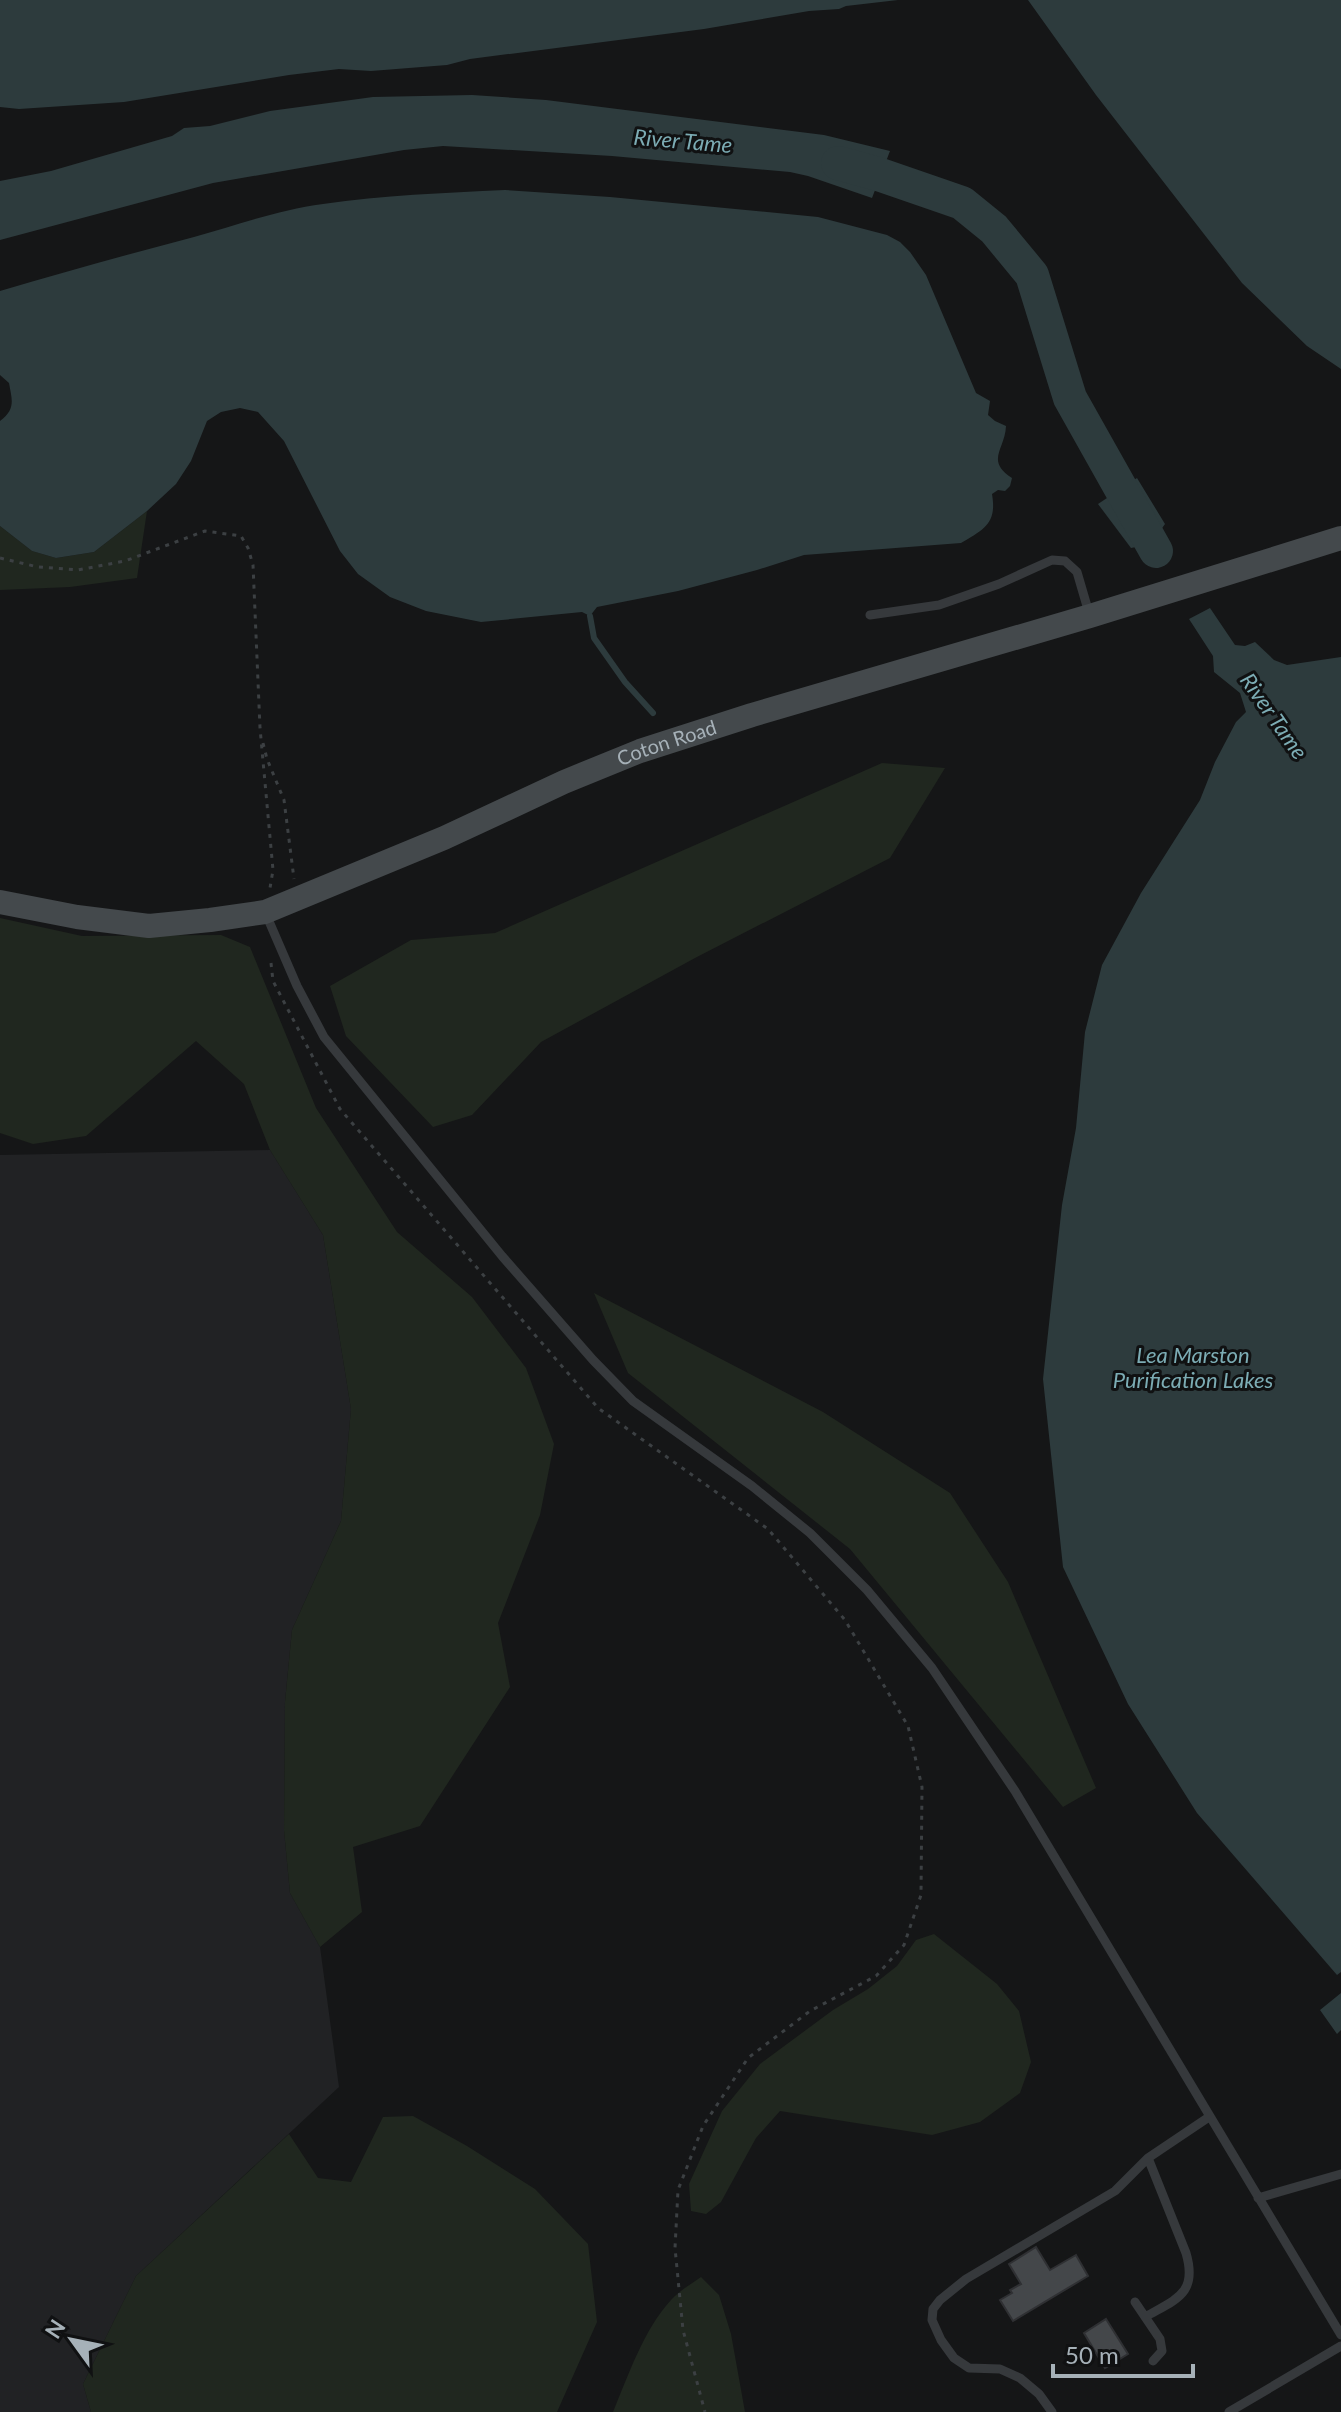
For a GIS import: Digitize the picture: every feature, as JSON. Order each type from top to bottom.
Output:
[{"type":"street","name":"Coton Road","points":[[0,902],[77,917],[149,926],[265,912],[444,838],[564,782],[640,751],[1341,538]]},
{"type":"lane","points":[[870,615],[939,605],[999,584],[1052,560],[1065,561],[1077,572],[1090,616]]},
{"type":"lane","points":[[265,912],[297,986],[324,1037],[502,1256],[593,1360],[633,1401],[752,1486],[810,1533],[867,1590],[932,1668],[1015,1791],[1341,2335]]},
{"type":"lane","points":[[1052,2412],[1039,2394],[1020,2378],[1000,2369],[969,2368],[954,2358],[932,2320],[933,2309],[966,2279],[1115,2191],[1148,2158],[1209,2117]]},
{"type":"lane","points":[[1145,2317],[1184,2292],[1191,2268],[1148,2158]]},
{"type":"lane","points":[[1258,2198],[1341,2174]]},
{"type":"lane","points":[[1135,2302],[1160,2339],[1162,2351],[1153,2361]]},
{"type":"lane","points":[[1229,2412],[1341,2346]]},
{"type":"path","points":[[0,558],[38,567],[78,570],[125,561],[205,531],[241,536],[253,565],[260,728],[273,870],[265,912]]},
{"type":"path","points":[[260,728],[267,759],[284,800],[296,900]]},
{"type":"path","points":[[270,953],[273,981],[340,1109],[598,1408],[768,1529],[845,1620],[908,1726],[922,1787],[921,1895],[904,1945],[876,1976],[810,2011],[748,2058],[703,2126],[678,2190],[675,2248],[683,2330],[705,2412]]},
{"type":"shaded area","points":[[147,511],[137,578],[70,587],[0,590],[0,526],[32,551],[56,558],[94,552]]},
{"type":"shaded area","points":[[882,763],[945,768],[890,858],[695,958],[541,1042],[472,1115],[433,1127],[346,1036],[330,986],[411,940],[495,933]]},
{"type":"shaded area","points":[[0,918],[82,936],[221,935],[250,947],[316,1108],[397,1232],[472,1297],[526,1368],[554,1444],[540,1515],[498,1623],[510,1687],[420,1826],[353,1847],[362,1912],[320,1947],[290,1893],[284,1830],[285,1702],[292,1630],[341,1521],[351,1409],[323,1235],[270,1150],[244,1084],[196,1041],[86,1136],[33,1144],[0,1133]]},
{"type":"shaded area","points":[[270,1150],[323,1235],[351,1409],[341,1521],[292,1630],[285,1702],[284,1830],[290,1893],[320,1947],[339,2087],[136,2276],[83,2384],[91,2412],[0,2412],[0,1155]]},
{"type":"shaded area","points":[[594,1293],[823,1412],[950,1493],[1008,1582],[1096,1788],[1063,1807],[850,1549],[628,1373]]},
{"type":"shaded area","points":[[934,1934],[997,1984],[1019,2011],[1031,2062],[1020,2093],[980,2122],[932,2135],[780,2111],[756,2138],[721,2202],[706,2214],[691,2211],[689,2184],[722,2111],[760,2064],[897,1966],[916,1940]]},
{"type":"shaded area","points":[[413,2116],[535,2189],[588,2244],[597,2322],[557,2412],[91,2412],[83,2384],[136,2276],[289,2134],[318,2178],[351,2182],[383,2117]]},
{"type":"shaded area","points":[[701,2277],[719,2295],[731,2334],[745,2412],[613,2412],[638,2353],[661,2312],[674,2297]]},
{"type":"water","points":[[0,0],[898,0],[470,59],[447,65],[371,71],[339,69],[124,102],[19,109],[0,107]]},
{"type":"water","points":[[1028,0],[1341,0],[1341,369],[1307,346],[1242,283],[1096,95]]},
{"type":"water","points":[[472,95],[546,100],[824,135],[890,151],[872,198],[790,172],[612,156],[443,146],[213,183],[0,240],[0,181],[51,171],[172,136],[184,128],[210,126],[270,111],[373,97]]},
{"type":"water","points":[[505,190],[818,217],[887,235],[900,242],[926,275],[976,393],[990,401],[988,415],[1006,426],[998,460],[1004,472],[1012,478],[1005,491],[998,490],[992,494],[991,519],[977,534],[961,543],[804,555],[678,591],[597,607],[590,616],[582,612],[481,622],[426,611],[390,597],[358,574],[340,551],[284,441],[258,412],[240,408],[221,412],[207,421],[191,461],[176,484],[94,552],[56,558],[32,551],[0,526],[0,421],[9,412],[12,399],[9,383],[0,375],[0,291],[306,207],[391,196]]},
{"type":"water","points":[[1137,478],[1165,524],[1160,531],[1167,543],[1147,557],[1136,547],[1131,548],[1098,504]]},
{"type":"water","name":"Lea Marston Purification Lakes","points":[[1210,608],[1235,645],[1245,646],[1255,642],[1274,660],[1287,665],[1341,657],[1341,1972],[1337,1975],[1197,1813],[1128,1704],[1063,1567],[1043,1379],[1062,1205],[1076,1128],[1085,1032],[1102,965],[1141,893],[1200,800],[1236,722],[1246,712],[1240,693],[1214,672],[1213,656],[1189,619]]},
{"type":"water","points":[[1341,1993],[1341,2030],[1337,2034],[1320,2010]]},
{"type":"building","points":[[1036,2247],[1050,2270],[1076,2255],[1088,2276],[1013,2321],[1000,2300],[1021,2284],[1009,2264]]},
{"type":"building","points":[[1106,2319],[1128,2354],[1105,2368],[1084,2333]]},
{"type":"waterway","name":"River Tame","points":[[838,163],[962,203],[994,229],[1032,275],[1070,398],[1156,551]]},
{"type":"waterway","points":[[590,616],[594,638],[625,682],[653,713]]}]
